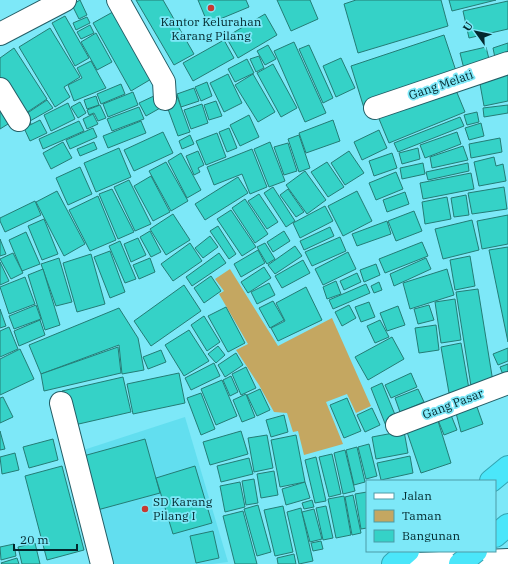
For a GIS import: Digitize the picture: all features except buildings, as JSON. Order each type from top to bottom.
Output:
[{"type":"highway","points":[[492,480],[508,467]]},
{"type":"highway","points":[[496,535],[508,525]]},
{"type":"highway","points":[[393,564],[407,552]]},
{"type":"highway","points":[[460,564],[475,552]]},
{"type":"street","points":[[0,34],[65,0]]},
{"type":"street","points":[[118,0],[164,82],[165,99]]},
{"type":"street","name":"Gang Melati","points":[[375,108],[508,63]]},
{"type":"street","points":[[0,89],[19,120]]},
{"type":"street","name":"Gang Pasar","points":[[397,425],[508,383]]},
{"type":"street","points":[[61,403],[102,564]]},
{"type":"street","points":[[417,564],[508,560]]},
{"type":"shaded area","name":"SD Karang Pilang I","points":[[185,417],[228,562],[212,564],[91,564],[65,456]]},
{"type":"green space","points":[[230,269],[278,346],[332,318],[371,406],[356,413],[347,394],[326,402],[343,444],[304,455],[298,431],[293,432],[287,413],[274,412],[259,385],[236,350],[248,344],[219,294],[224,291],[215,279]]},
{"type":"place","name":"Kantor Kelurahan Karang Pilang","points":[[211,8]]},
{"type":"place","name":"SD Karang Pilang I","points":[[145,509]]}]
